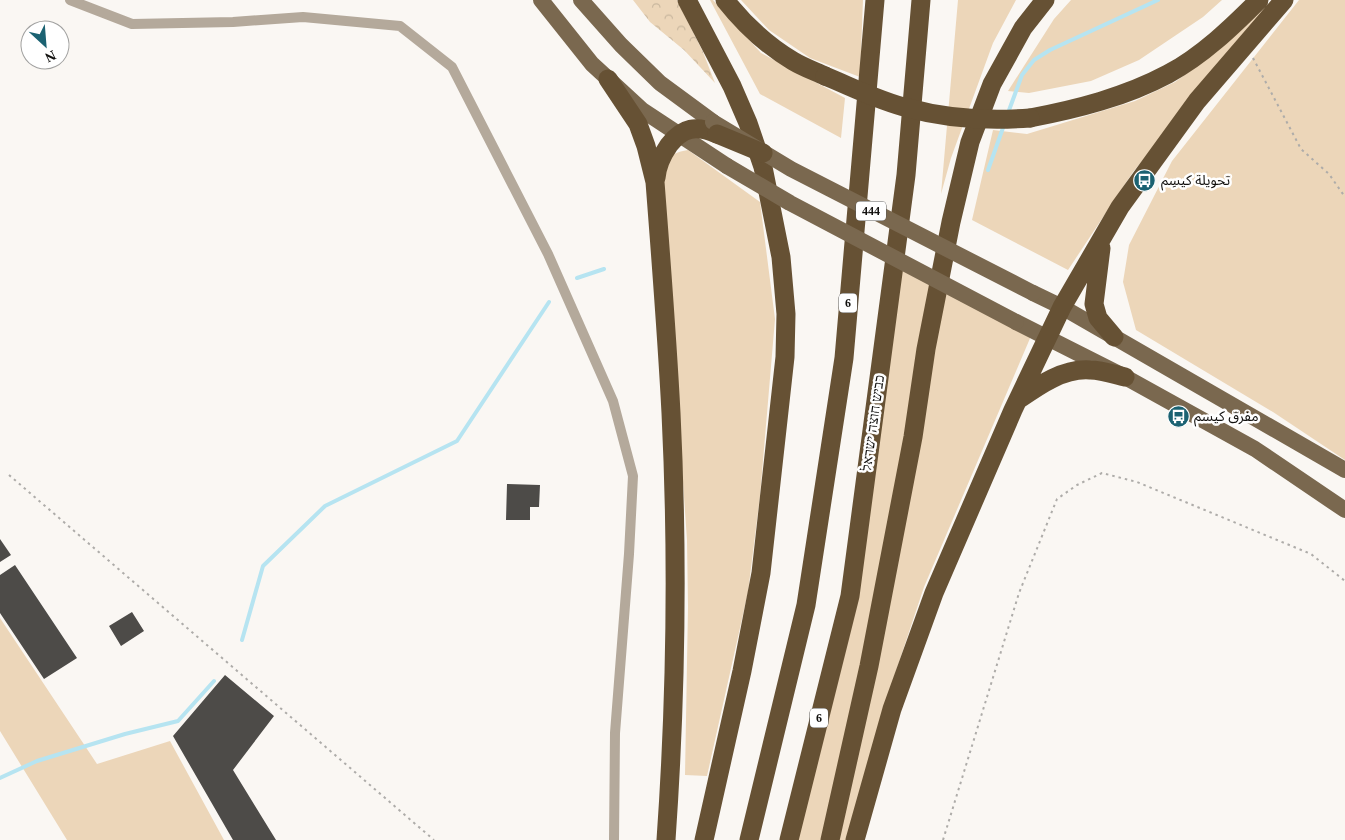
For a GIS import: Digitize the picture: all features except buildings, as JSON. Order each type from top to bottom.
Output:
[{"type":"highway","points":[[687,0],[732,86],[748,123],[762,167],[781,257],[786,314],[784,366],[761,573],[742,670],[704,840]]},
{"type":"highway","points":[[725,0],[740,18],[769,45],[793,61],[825,76],[907,108],[944,116],[998,121],[1030,118],[1077,109],[1124,94],[1168,74],[1196,56],[1259,0]]},
{"type":"highway","name":"6","points":[[749,840],[806,605],[844,358],[875,0]]},
{"type":"highway","name":"כביש חוצה ישראל","points":[[788,840],[850,596],[906,175],[921,0]]},
{"type":"highway","points":[[830,840],[869,666],[913,437],[926,350],[951,222],[970,142],[992,84],[1023,28],[1045,0]]},
{"type":"highway","points":[[855,840],[892,709],[934,593],[1017,401],[1062,307],[1120,207],[1197,101],[1284,0]]},
{"type":"highway","points":[[608,79],[638,124],[656,182]]},
{"type":"highway","points":[[666,840],[670,788],[674,585],[671,414],[656,170],[665,151],[677,134],[685,130],[709,131],[715,128],[763,153]]},
{"type":"highway","points":[[1103,237],[1094,304],[1098,318],[1114,337]]},
{"type":"highway","points":[[1017,401],[1040,384],[1072,371],[1090,370],[1125,377]]},
{"type":"main road","name":"444","points":[[542,0],[592,64],[642,110],[727,166],[790,204],[1125,377],[1255,449],[1345,510]]},
{"type":"main road","points":[[581,0],[621,45],[660,83],[715,128]]},
{"type":"main road","name":"444","points":[[763,153],[843,196],[1062,307],[1345,470]]},
{"type":"street","points":[[70,0],[132,24],[233,22],[303,17],[400,26],[452,67],[548,254],[613,401],[633,476],[615,732],[614,840]]},
{"type":"path","points":[[1251,53],[1301,149],[1330,174],[1345,197]]},
{"type":"path","points":[[943,840],[1019,592],[1057,499],[1077,485],[1102,473],[1137,482],[1311,554],[1345,581]]},
{"type":"path","points":[[9,475],[434,840]]},
{"type":"green space","points":[[633,0],[677,0],[703,52],[715,83],[684,50],[650,22]]},
{"type":"green space","points":[[710,0],[713,0],[761,53],[845,98],[841,138],[760,94]]},
{"type":"green space","points":[[741,0],[863,0],[860,77],[810,58],[769,30]]},
{"type":"green space","points":[[958,0],[1016,0],[993,43],[951,158],[941,194]]},
{"type":"green space","points":[[1071,0],[1222,0],[1203,17],[1139,60],[1091,81],[1029,93],[1008,91],[1054,19]]},
{"type":"green space","points":[[1275,0],[1133,172],[1068,270],[972,220],[993,130],[1027,134],[1135,101],[1175,82],[1216,52]]},
{"type":"green space","points":[[1299,0],[1345,0],[1345,460],[1273,412],[1136,330],[1123,282],[1129,245],[1172,161]]},
{"type":"green space","points":[[688,150],[760,202],[775,319],[760,496],[748,592],[707,776],[685,775],[688,607],[687,540],[662,181],[671,156]]},
{"type":"green space","points":[[902,270],[1031,336],[924,587],[881,716],[846,840],[797,840]]},
{"type":"green space","points":[[0,618],[97,764],[170,741],[224,840],[67,840],[0,731]]},
{"type":"waterway","points":[[1008,113],[1022,75],[1034,60],[1050,50],[1158,0]]},
{"type":"waterway","points":[[988,170],[1004,125]]},
{"type":"waterway","points":[[577,278],[604,269]]},
{"type":"waterway","points":[[242,640],[263,566],[325,506],[457,441],[549,302]]},
{"type":"waterway","points":[[0,778],[37,761],[125,734],[178,721],[214,681]]},
{"type":"place","name":"تحويلة كيسِم","points":[[1145,180]]},
{"type":"place","name":"مفرق كيسم","points":[[1178,416]]}]
